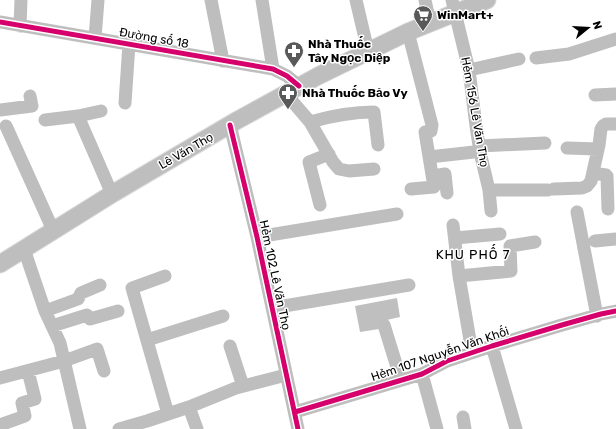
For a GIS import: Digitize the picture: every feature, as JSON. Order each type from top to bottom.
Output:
[{"type":"main road","name":"Lê Văn Thọ","points":[[0,264],[112,194],[230,125],[318,76],[408,32],[430,23],[454,6],[485,0]]},
{"type":"street","points":[[20,0],[20,26]]},
{"type":"street","points":[[95,38],[98,0]]},
{"type":"street","points":[[211,0],[223,61]]},
{"type":"street","points":[[262,0],[273,69]]},
{"type":"street","points":[[356,0],[368,52]]},
{"type":"street","points":[[425,0],[430,23]]},
{"type":"street","name":"Hẻm 156 Lê Văn Thọ","points":[[454,6],[469,70],[477,149],[489,190],[491,211]]},
{"type":"street","name":"Đường số 18","points":[[0,22],[273,69],[287,76],[310,122],[333,162],[340,169],[348,171],[374,169]]},
{"type":"street","points":[[408,32],[432,125],[431,131],[425,132],[434,186],[411,189]]},
{"type":"street","points":[[536,58],[569,54],[616,39]]},
{"type":"street","points":[[125,103],[129,44]]},
{"type":"street","points":[[469,70],[519,59]]},
{"type":"street","points":[[595,95],[616,94]]},
{"type":"street","points":[[0,110],[32,106],[30,96]]},
{"type":"street","points":[[45,120],[78,116],[101,111]]},
{"type":"street","points":[[310,122],[357,112],[374,112],[378,145]]},
{"type":"street","points":[[78,116],[112,194]]},
{"type":"street","points":[[489,190],[551,190],[582,188],[588,186],[593,173],[601,129],[606,124],[616,124]]},
{"type":"street","name":"Hẻm 102 Lê Văn Thọ","points":[[230,125],[258,237],[298,429]]},
{"type":"street","points":[[6,126],[53,230]]},
{"type":"street","points":[[429,157],[512,144],[545,143]]},
{"type":"street","points":[[567,148],[598,149]]},
{"type":"street","points":[[320,205],[309,162],[329,154]]},
{"type":"street","points":[[593,173],[607,176],[608,209]]},
{"type":"street","points":[[433,176],[445,174],[447,193]]},
{"type":"street","points":[[577,212],[597,316]]},
{"type":"street","points":[[258,237],[397,214]]},
{"type":"street","points":[[472,352],[459,276],[454,231],[500,234]]},
{"type":"street","points":[[595,241],[616,239]]},
{"type":"street","points":[[459,276],[511,271],[510,246],[535,242]]},
{"type":"street","points":[[24,249],[45,311],[60,343],[80,429]]},
{"type":"street","points":[[165,276],[132,288],[168,414]]},
{"type":"street","points":[[45,311],[78,299],[81,293],[100,285]]},
{"type":"street","points":[[272,308],[409,285]]},
{"type":"street","points":[[52,326],[87,314],[90,319],[118,311]]},
{"type":"street","name":"Hẻm 107 Nguyễn Văn Khối","points":[[295,412],[422,374],[447,361],[472,352],[616,311]]},
{"type":"street","points":[[147,340],[223,316]]},
{"type":"street","points":[[384,325],[401,380]]},
{"type":"street","points":[[230,346],[243,386]]},
{"type":"street","points":[[492,346],[516,429]]},
{"type":"street","points":[[0,378],[64,361],[97,349],[104,371]]},
{"type":"street","points":[[0,425],[25,416],[22,403],[35,398],[28,371]]},
{"type":"street","points":[[422,374],[436,429]]},
{"type":"street","points":[[122,429],[148,425],[168,414],[236,388],[286,375]]},
{"type":"street","points":[[189,407],[197,429]]},
{"type":"shaded area","points":[[397,298],[400,317],[378,322],[379,329],[360,332],[355,306]]},
{"type":"cycle path","points":[[0,22],[273,69],[287,76],[299,86]]},
{"type":"cycle path","points":[[230,125],[257,237],[298,429]]},
{"type":"cycle path","points":[[295,412],[422,374],[447,361],[492,346],[616,311]]},
{"type":"place","name":"WinMart+","points":[[423,32]]},
{"type":"place","name":"Nhà Thuốc Tây Ngọc Diệp","points":[[294,68]]},
{"type":"place","name":"Nhà Thuốc Bảo Vy","points":[[288,110]]},
{"type":"district","name":"KHU PHỐ 7","points":[[473,254]]}]
